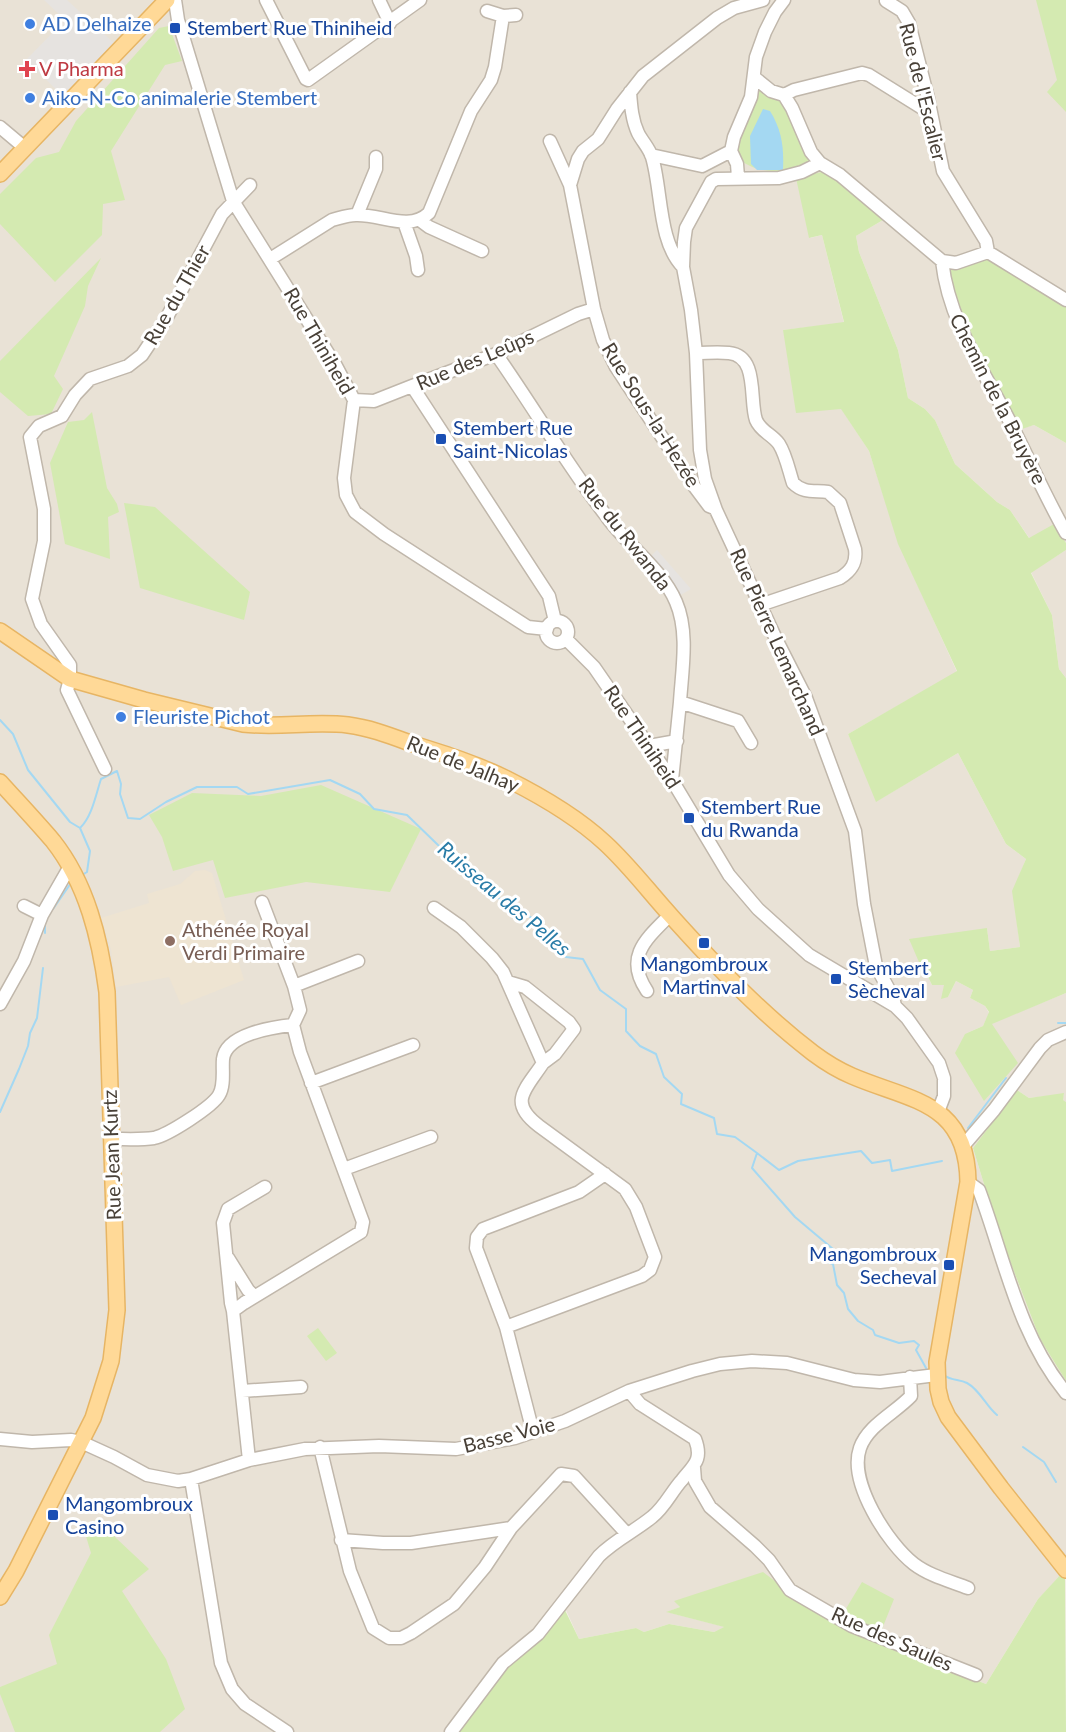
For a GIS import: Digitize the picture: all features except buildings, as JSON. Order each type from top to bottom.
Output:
[{"type":"main road","points":[[0,174],[167,0]]},
{"type":"main road","name":"Rue de Jalhay","points":[[0,631],[70,680],[243,724],[258,726],[321,724],[370,729],[466,761],[531,792],[576,820],[625,861],[670,915],[750,999],[821,1059],[850,1075],[919,1100],[938,1112],[954,1127],[963,1146]]},
{"type":"main road","name":"Rue Jean Kurtz","points":[[0,783],[54,843],[69,868],[88,905],[102,956],[107,992],[117,1309],[115,1337],[104,1385],[93,1418],[16,1571],[0,1597]]},
{"type":"main road","points":[[963,1146],[968,1182],[937,1368],[941,1402],[958,1432],[1066,1570]]},
{"type":"street","name":"Rue Thiniheid","points":[[175,0],[178,20],[233,201],[336,366],[354,400],[344,478],[346,495],[355,512],[384,534],[528,627],[566,624],[569,632],[566,639],[594,667],[672,780],[729,875],[758,909],[809,955],[895,1006]]},
{"type":"street","points":[[266,0],[306,79],[309,80],[420,0]]},
{"type":"street","points":[[379,0],[390,23]]},
{"type":"street","points":[[570,185],[578,159],[583,151],[598,139],[643,76],[733,4],[763,0]]},
{"type":"street","points":[[784,0],[765,32],[756,57],[751,97],[734,137],[731,151],[737,164],[738,177],[779,178],[802,172],[820,163]]},
{"type":"street","name":"Rue de l'Escalier","points":[[886,1],[902,11],[909,23],[943,171],[986,241],[988,252]]},
{"type":"street","points":[[487,11],[503,16],[516,15]]},
{"type":"street","points":[[421,221],[434,205],[471,111],[490,80],[495,67],[503,16]]},
{"type":"street","points":[[755,78],[771,91],[784,95],[794,90],[855,75],[869,75],[930,113]]},
{"type":"street","points":[[630,92],[631,111],[638,131],[651,155],[668,240],[676,259],[683,267]]},
{"type":"street","points":[[784,95],[811,152],[820,163],[840,175],[942,261],[956,263],[988,252],[1066,300]]},
{"type":"street","points":[[0,127],[25,148]]},
{"type":"street","name":"Rue Sous-la-Hezée","points":[[550,141],[570,185],[594,309],[603,340],[616,367],[694,486],[709,506],[716,510]]},
{"type":"street","points":[[651,155],[702,166],[731,151]]},
{"type":"street","points":[[357,215],[376,169],[376,158]]},
{"type":"street","name":"Rue Pierre Lemarchand","points":[[738,177],[716,179],[711,182],[686,228],[683,267],[696,353],[700,450],[705,479],[716,510],[806,698],[855,831],[876,966],[893,997],[895,1006],[907,1018],[939,1063],[944,1078],[944,1096],[938,1112]]},
{"type":"street","points":[[233,201],[250,185]]},
{"type":"street","name":"Rue du Thier","points":[[70,680],[70,665],[41,624],[32,599],[44,541],[44,509],[30,437],[39,426],[62,416],[75,395],[90,379],[128,366],[142,355],[166,320],[222,214],[233,201]]},
{"type":"street","points":[[270,259],[332,220],[357,215],[404,222],[421,221],[429,227],[482,251]]},
{"type":"street","points":[[404,222],[416,256],[418,270]]},
{"type":"street","name":"Chemin de la Bruyère","points":[[942,261],[945,285],[952,308],[982,373],[1011,424],[1066,533]]},
{"type":"street","name":"Rue des Leûps","points":[[354,400],[374,401],[496,354],[578,314],[594,309]]},
{"type":"street","points":[[696,353],[729,353],[743,359],[748,367],[756,420],[761,429],[779,444],[793,483],[802,490],[828,492],[834,495],[840,503],[855,549],[856,556],[853,566],[840,578],[760,605]]},
{"type":"street","name":"Rue du Rwanda","points":[[496,354],[607,518],[658,575],[673,596],[683,627],[680,702],[672,780]]},
{"type":"street","points":[[412,386],[549,596],[551,625]]},
{"type":"street","points":[[70,680],[67,690],[105,769]]},
{"type":"street","points":[[680,702],[738,721],[751,743]]},
{"type":"street","points":[[649,746],[677,741]]},
{"type":"street","points":[[0,1004],[24,961],[42,915],[69,868]]},
{"type":"street","points":[[234,1311],[254,1296],[361,1232],[363,1222],[300,1052],[293,1025],[300,1010],[294,986],[262,902]]},
{"type":"street","points":[[24,906],[42,915]]},
{"type":"street","points":[[434,908],[461,927],[492,958],[508,982],[543,1063]]},
{"type":"street","points":[[647,992],[636,972],[637,960],[653,932],[670,915]]},
{"type":"street","points":[[294,986],[358,961]]},
{"type":"street","points":[[506,1327],[642,1276],[650,1270],[655,1257],[636,1208],[625,1188],[533,1122],[522,1110],[521,1100],[524,1092],[543,1063],[555,1054],[574,1029],[569,1022],[525,987],[508,982]]},
{"type":"street","points":[[112,1140],[153,1138],[166,1134],[213,1102],[220,1094],[223,1056],[228,1047],[246,1036],[273,1027],[293,1025]]},
{"type":"street","points":[[963,1146],[994,1110],[1040,1048],[1048,1040],[1066,1032]]},
{"type":"street","points":[[311,1083],[413,1045]]},
{"type":"street","points":[[344,1169],[431,1137]]},
{"type":"street","points":[[533,1432],[506,1327],[476,1248],[477,1237],[483,1229],[493,1224],[579,1192],[605,1174]]},
{"type":"street","points":[[968,1182],[979,1190],[1024,1325],[1054,1378],[1066,1393]]},
{"type":"street","points":[[249,1460],[223,1223],[228,1209],[265,1187]]},
{"type":"street","points":[[227,1254],[248,1290],[254,1296]]},
{"type":"street","name":"Basse Voie","points":[[81,1442],[147,1476],[178,1481],[249,1460],[320,1447],[379,1446],[456,1449],[515,1438],[565,1421],[629,1391],[720,1364],[752,1361],[787,1363],[854,1380],[880,1382],[910,1377],[937,1368]]},
{"type":"street","points":[[910,1377],[911,1396],[868,1434],[860,1449],[858,1464],[860,1478],[865,1495],[889,1536],[913,1563],[928,1573],[968,1588]]},
{"type":"street","points":[[242,1392],[302,1387]]},
{"type":"street","name":"Rue des Saules","points":[[629,1391],[640,1404],[695,1439],[699,1455],[694,1468],[695,1481],[710,1507],[769,1560],[790,1590],[852,1626],[976,1676]]},
{"type":"street","points":[[0,1439],[81,1442]]},
{"type":"street","points":[[320,1447],[350,1571],[373,1628],[389,1638],[401,1638],[454,1604],[481,1574],[511,1528],[557,1476],[567,1473],[574,1476],[627,1534]]},
{"type":"street","points":[[451,1732],[503,1663],[538,1634],[599,1556],[608,1547],[653,1517],[681,1480],[694,1468]]},
{"type":"street","points":[[191,1479],[221,1663],[232,1689],[245,1704],[287,1732]]},
{"type":"street","points":[[341,1540],[411,1543],[511,1528]]},
{"type":"shaded area","points":[[0,0],[1066,0],[1066,303],[964,265],[947,270],[1016,430],[1034,425],[1066,443],[1066,543],[1054,525],[1030,539],[1010,510],[997,502],[955,464],[935,420],[925,409],[908,398],[898,350],[859,252],[856,236],[883,220],[840,181],[810,238],[822,235],[844,323],[783,330],[841,408],[869,451],[899,544],[957,672],[848,734],[877,801],[958,753],[1006,844],[1026,859],[1013,891],[1020,947],[990,951],[987,928],[928,977],[932,985],[944,985],[948,997],[956,981],[973,990],[970,998],[985,1006],[989,1013],[983,1026],[965,1034],[1066,993],[1066,1102],[1062,1100],[1064,1094],[1029,1098],[1017,1090],[973,1148],[998,1230],[1040,1339],[1066,1381],[1066,1570],[1038,1599],[986,1684],[929,1662],[675,1601],[680,1607],[667,1612],[725,1627],[714,1632],[669,1624],[644,1632],[636,1628],[579,1639],[565,1608],[456,1732],[0,1732]]},
{"type":"shaded area","points":[[44,0],[67,0],[115,44],[63,96],[26,60],[65,20]]},
{"type":"shaded area","points":[[657,550],[691,589],[679,596],[649,558]]},
{"type":"shaded area","points":[[1066,550],[1066,678],[1059,669],[1052,615],[1031,572]]},
{"type":"shaded area","name":"Athénée Royal Verdi Primaire","points":[[205,870],[212,873],[244,980],[181,1005],[169,977],[116,987],[111,949],[101,918],[149,903],[147,894],[180,884],[195,871]]},
{"type":"green space","points":[[1036,0],[1066,0],[1066,112],[1047,92],[1057,80]]},
{"type":"green space","points":[[169,26],[182,61],[165,65],[111,151],[125,200],[103,204],[102,235],[55,282],[0,224],[0,194],[36,158],[59,152],[76,121],[159,28]]},
{"type":"green space","points":[[759,86],[782,100],[810,160],[809,165],[792,170],[766,171],[741,161],[737,149],[739,137]]},
{"type":"green space","points":[[826,171],[883,220],[856,236],[859,252],[898,350],[908,398],[925,409],[935,420],[955,464],[997,502],[1010,510],[1029,538],[1054,524],[1066,543],[1066,550],[1031,573],[1052,615],[1059,669],[1066,678],[1066,993],[992,1024],[1018,1063],[984,1101],[955,1053],[965,1034],[983,1026],[989,1012],[985,1006],[970,998],[973,990],[956,981],[948,997],[941,999],[944,985],[932,985],[925,976],[909,939],[987,928],[990,951],[1020,947],[1012,891],[1026,859],[1006,844],[958,753],[876,802],[848,734],[957,671],[898,544],[869,451],[841,409],[796,413],[783,330],[844,322],[822,235],[809,238],[796,178]]},
{"type":"green space","points":[[989,255],[1066,303],[1066,443],[1034,425],[1016,431],[954,308],[947,270]]},
{"type":"green space","points":[[101,258],[88,286],[85,306],[54,376],[63,389],[51,414],[28,416],[0,392],[0,361]]},
{"type":"green space","points":[[92,412],[107,488],[119,512],[108,517],[110,559],[65,544],[50,463],[68,422],[84,420]]},
{"type":"green space","points":[[124,503],[155,507],[250,592],[244,620],[140,588]]},
{"type":"green space","points":[[321,785],[421,829],[390,892],[306,882],[225,898],[213,860],[173,871],[162,837],[149,815],[192,793],[261,796]]},
{"type":"green space","points":[[1017,1090],[1029,1098],[1064,1093],[1063,1100],[1066,1102],[1066,1381],[1040,1339],[998,1230],[973,1148]]},
{"type":"green space","points":[[318,1328],[337,1353],[326,1361],[307,1336]]},
{"type":"green space","points":[[100,1518],[116,1538],[149,1569],[122,1591],[166,1659],[185,1709],[160,1732],[15,1732],[0,1694],[0,1687],[57,1664],[49,1635],[91,1553],[85,1533]]},
{"type":"green space","points":[[1065,1570],[1066,1732],[456,1732],[492,1682],[564,1608],[579,1639],[636,1628],[644,1632],[669,1624],[714,1632],[724,1627],[666,1612],[680,1607],[674,1601],[763,1572],[814,1611],[929,1662],[986,1684],[1038,1599]]},
{"type":"green space","points":[[862,1582],[894,1599],[880,1634],[841,1617]]},
{"type":"water","points":[[763,109],[770,111],[780,132],[783,170],[757,170],[751,164],[750,136]]},
{"type":"waterway","points":[[0,720],[13,734],[28,770],[70,822],[80,828],[90,851],[87,872],[82,875]]},
{"type":"waterway","name":"Ruisseau des Pelles","points":[[80,828],[91,812],[101,779],[117,771],[121,784],[120,794],[128,818],[140,819],[166,802],[197,787],[237,787],[248,794],[330,780],[360,794],[374,809],[407,815],[438,845],[455,857],[490,893],[537,921],[566,957],[583,959],[600,990],[626,1009],[626,1031],[640,1046],[656,1054],[664,1077],[682,1094],[681,1104],[714,1118],[717,1134],[735,1137],[757,1153],[752,1168],[795,1217],[833,1249],[835,1256],[827,1262],[833,1264],[837,1285],[844,1293],[848,1309],[858,1321],[873,1330],[875,1335],[899,1343],[914,1341],[919,1345],[916,1350],[926,1368]]},
{"type":"waterway","points":[[53,909],[71,883]]},
{"type":"waterway","points":[[45,921],[45,933]]},
{"type":"waterway","points":[[0,1112],[19,1069],[37,1018],[43,968]]},
{"type":"waterway","points":[[1058,1023],[1066,1023]]},
{"type":"waterway","points":[[968,1128],[1006,1078]]},
{"type":"waterway","points":[[757,1153],[779,1170],[798,1161],[861,1151],[872,1163],[890,1160],[892,1171],[942,1161]]},
{"type":"waterway","name":"Ruisseau des Pelles","points":[[944,1375],[972,1386],[997,1415]]},
{"type":"waterway","name":"Ruisseau des Pelles","points":[[1023,1447],[1044,1462],[1056,1482]]},
{"type":"place","name":"AD Delhaize","points":[[30,24]]},
{"type":"place","name":"Stembert Rue Thiniheid","points":[[175,28]]},
{"type":"place","name":"V Pharma","points":[[27,69]]},
{"type":"place","name":"Aiko-N-Co animalerie Stembert","points":[[30,98]]},
{"type":"place","name":"Stembert Rue Saint-Nicolas","points":[[441,439]]},
{"type":"place","name":"Fleuriste Pichot","points":[[121,717]]},
{"type":"place","name":"Stembert Rue du Rwanda","points":[[689,818]]},
{"type":"place","name":"Athénée Royal Verdi Primaire","points":[[170,941]]},
{"type":"place","name":"Mangombroux Martinval","points":[[704,943]]},
{"type":"place","name":"Stembert Sècheval","points":[[836,979]]},
{"type":"place","name":"Mangombroux Secheval","points":[[949,1265]]},
{"type":"place","name":"Mangombroux Casino","points":[[53,1515]]}]
